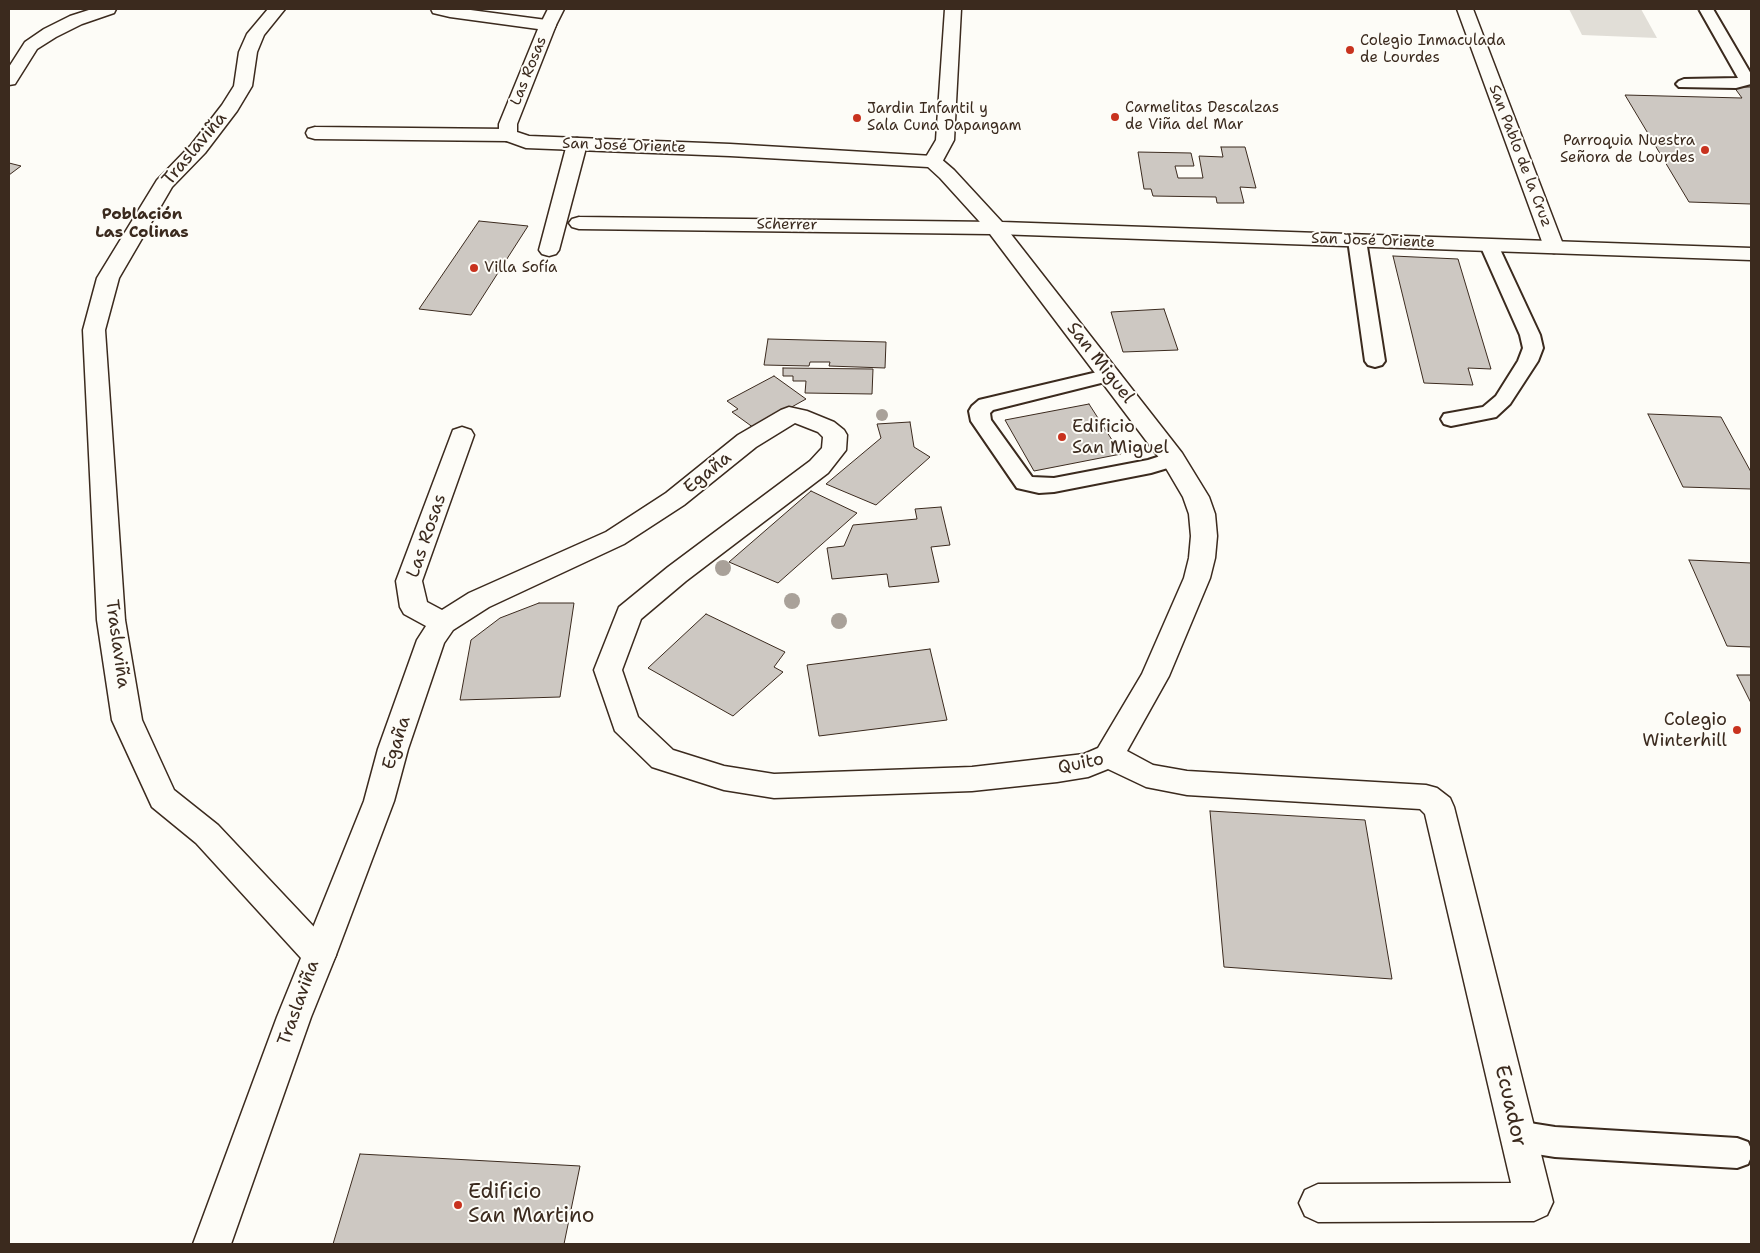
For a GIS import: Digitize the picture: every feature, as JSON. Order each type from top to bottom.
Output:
[{"type":"street","points":[[9,80],[31,46],[50,33],[76,20],[108,9]]},
{"type":"street","name":"Traslaviña","points":[[212,1244],[318,955],[208,834],[163,798],[127,720],[111,620],[94,330],[108,278],[164,184],[198,149],[230,107],[243,86],[248,52],[256,34],[277,9]]},
{"type":"street","points":[[439,9],[548,25]]},
{"type":"street","name":"Las Rosas","points":[[508,135],[508,124],[556,9]]},
{"type":"street","points":[[933,162],[945,140],[953,9]]},
{"type":"street","name":"San Pablo de la Cruz","points":[[1465,9],[1554,247]]},
{"type":"street","name":"San José Oriente","points":[[315,133],[508,135],[526,142],[730,150],[933,162]]},
{"type":"street","points":[[549,250],[577,144]]},
{"type":"street","name":"San Miguel","points":[[933,162],[947,174],[996,228],[1110,375],[1173,459],[1196,497],[1202,514],[1204,536],[1202,558],[1197,578],[1159,668],[1134,716],[1109,756]]},
{"type":"street","name":"Scherrer","points":[[579,223],[996,228]]},
{"type":"street","name":"San José Oriente","points":[[996,228],[1751,254]]},
{"type":"street","name":"Egaña","points":[[318,955],[379,801],[393,749],[432,640],[443,623],[479,600],[615,538],[675,499],[747,441],[780,419],[789,415],[799,416],[826,427],[835,436],[834,450],[819,467],[677,574],[629,614],[608,670],[625,722],[663,759],[724,778]]},
{"type":"street","name":"Las Rosas","points":[[443,623],[414,606],[409,581],[462,435]]},
{"type":"street","name":"Quito","points":[[724,778],[774,786],[972,779],[1057,770],[1088,764],[1109,756],[1146,775],[1171,780],[1418,797],[1433,801]]},
{"type":"street","name":"Ecuador","points":[[1318,1203],[1534,1202],[1441,813],[1439,807],[1433,801]]},
{"type":"lane","points":[[1684,84],[1736,83],[1747,80],[1706,9]]},
{"type":"lane","points":[[1357,240],[1375,361]]},
{"type":"lane","points":[[1451,419],[1489,412],[1503,400],[1528,361],[1533,348],[1530,335],[1489,245]]},
{"type":"lane","points":[[1110,375],[986,405],[980,411],[981,420],[1025,483],[1039,486],[1054,485],[1151,466],[1173,459]]},
{"type":"lane","points":[[1517,1136],[1555,1142],[1737,1154]]},
{"type":"shaded area","points":[[1569,9],[1641,9],[1657,38],[1582,35]]},
{"type":"building","name":"Parroquia Nuestra Señora de Lourdes","points":[[1734,87],[1751,87],[1751,204],[1689,202],[1625,95],[1742,98]]},
{"type":"building","points":[[1221,147],[1245,147],[1256,188],[1240,187],[1244,203],[1217,203],[1216,197],[1153,196],[1151,189],[1144,189],[1138,152],[1191,153],[1194,166],[1175,166],[1178,178],[1203,178],[1199,156],[1223,157]]},
{"type":"building","points":[[9,163],[21,166],[9,175]]},
{"type":"building","name":"Villa Sofía","points":[[479,221],[528,226],[471,315],[419,309]]},
{"type":"building","points":[[1393,256],[1458,259],[1491,369],[1468,368],[1473,385],[1424,383]]},
{"type":"building","points":[[1164,309],[1178,350],[1123,352],[1111,312]]},
{"type":"building","points":[[768,339],[886,342],[885,368],[829,366],[830,362],[810,362],[809,366],[764,365]]},
{"type":"building","points":[[783,368],[873,369],[872,394],[805,393],[806,381],[793,381],[793,376],[783,376]]},
{"type":"building","points":[[774,376],[806,399],[754,428],[732,412],[738,409],[727,401]]},
{"type":"building","name":"Edificio San Miguel","points":[[1089,404],[1121,454],[1034,471],[1005,420]]},
{"type":"building","points":[[1648,414],[1721,417],[1751,472],[1751,489],[1683,487]]},
{"type":"building","points":[[910,422],[914,447],[930,457],[876,505],[826,484],[881,438],[877,424]]},
{"type":"building","points":[[811,491],[857,513],[778,583],[729,562]]},
{"type":"building","points":[[941,507],[950,545],[931,547],[939,582],[889,587],[887,574],[832,579],[827,548],[844,546],[853,525],[917,519],[915,509]]},
{"type":"building","points":[[1689,560],[1751,563],[1751,647],[1727,646]]},
{"type":"building","points":[[539,603],[574,603],[560,697],[460,700],[471,640],[500,618]]},
{"type":"building","points":[[706,614],[785,652],[774,667],[783,672],[733,716],[648,668]]},
{"type":"building","points":[[930,649],[947,720],[819,736],[807,665]]},
{"type":"building","points":[[1737,675],[1751,675],[1751,703]]},
{"type":"building","points":[[1210,811],[1365,820],[1392,979],[1224,967]]},
{"type":"building","name":"Edificio San Martino","points":[[360,1154],[580,1166],[564,1244],[333,1244]]},
{"type":"place","name":"Colegio Inmaculada de Lourdes","points":[[1350,50]]},
{"type":"place","name":"Carmelitas Descalzas de Viña del Mar","points":[[1115,117]]},
{"type":"place","name":"Jardin Infantil y Sala Cuna Dapangam","points":[[857,118]]},
{"type":"place","name":"Parroquia Nuestra Señora de Lourdes","points":[[1705,150]]},
{"type":"place","name":"Villa Sofía","points":[[474,268]]},
{"type":"place","name":"Edificio San Miguel","points":[[1062,437]]},
{"type":"place","name":"Colegio Winterhill","points":[[1737,730]]},
{"type":"place","name":"Edificio San Martino","points":[[458,1205]]},
{"type":"district","name":"Población Las Colinas","points":[[142,224]]}]
